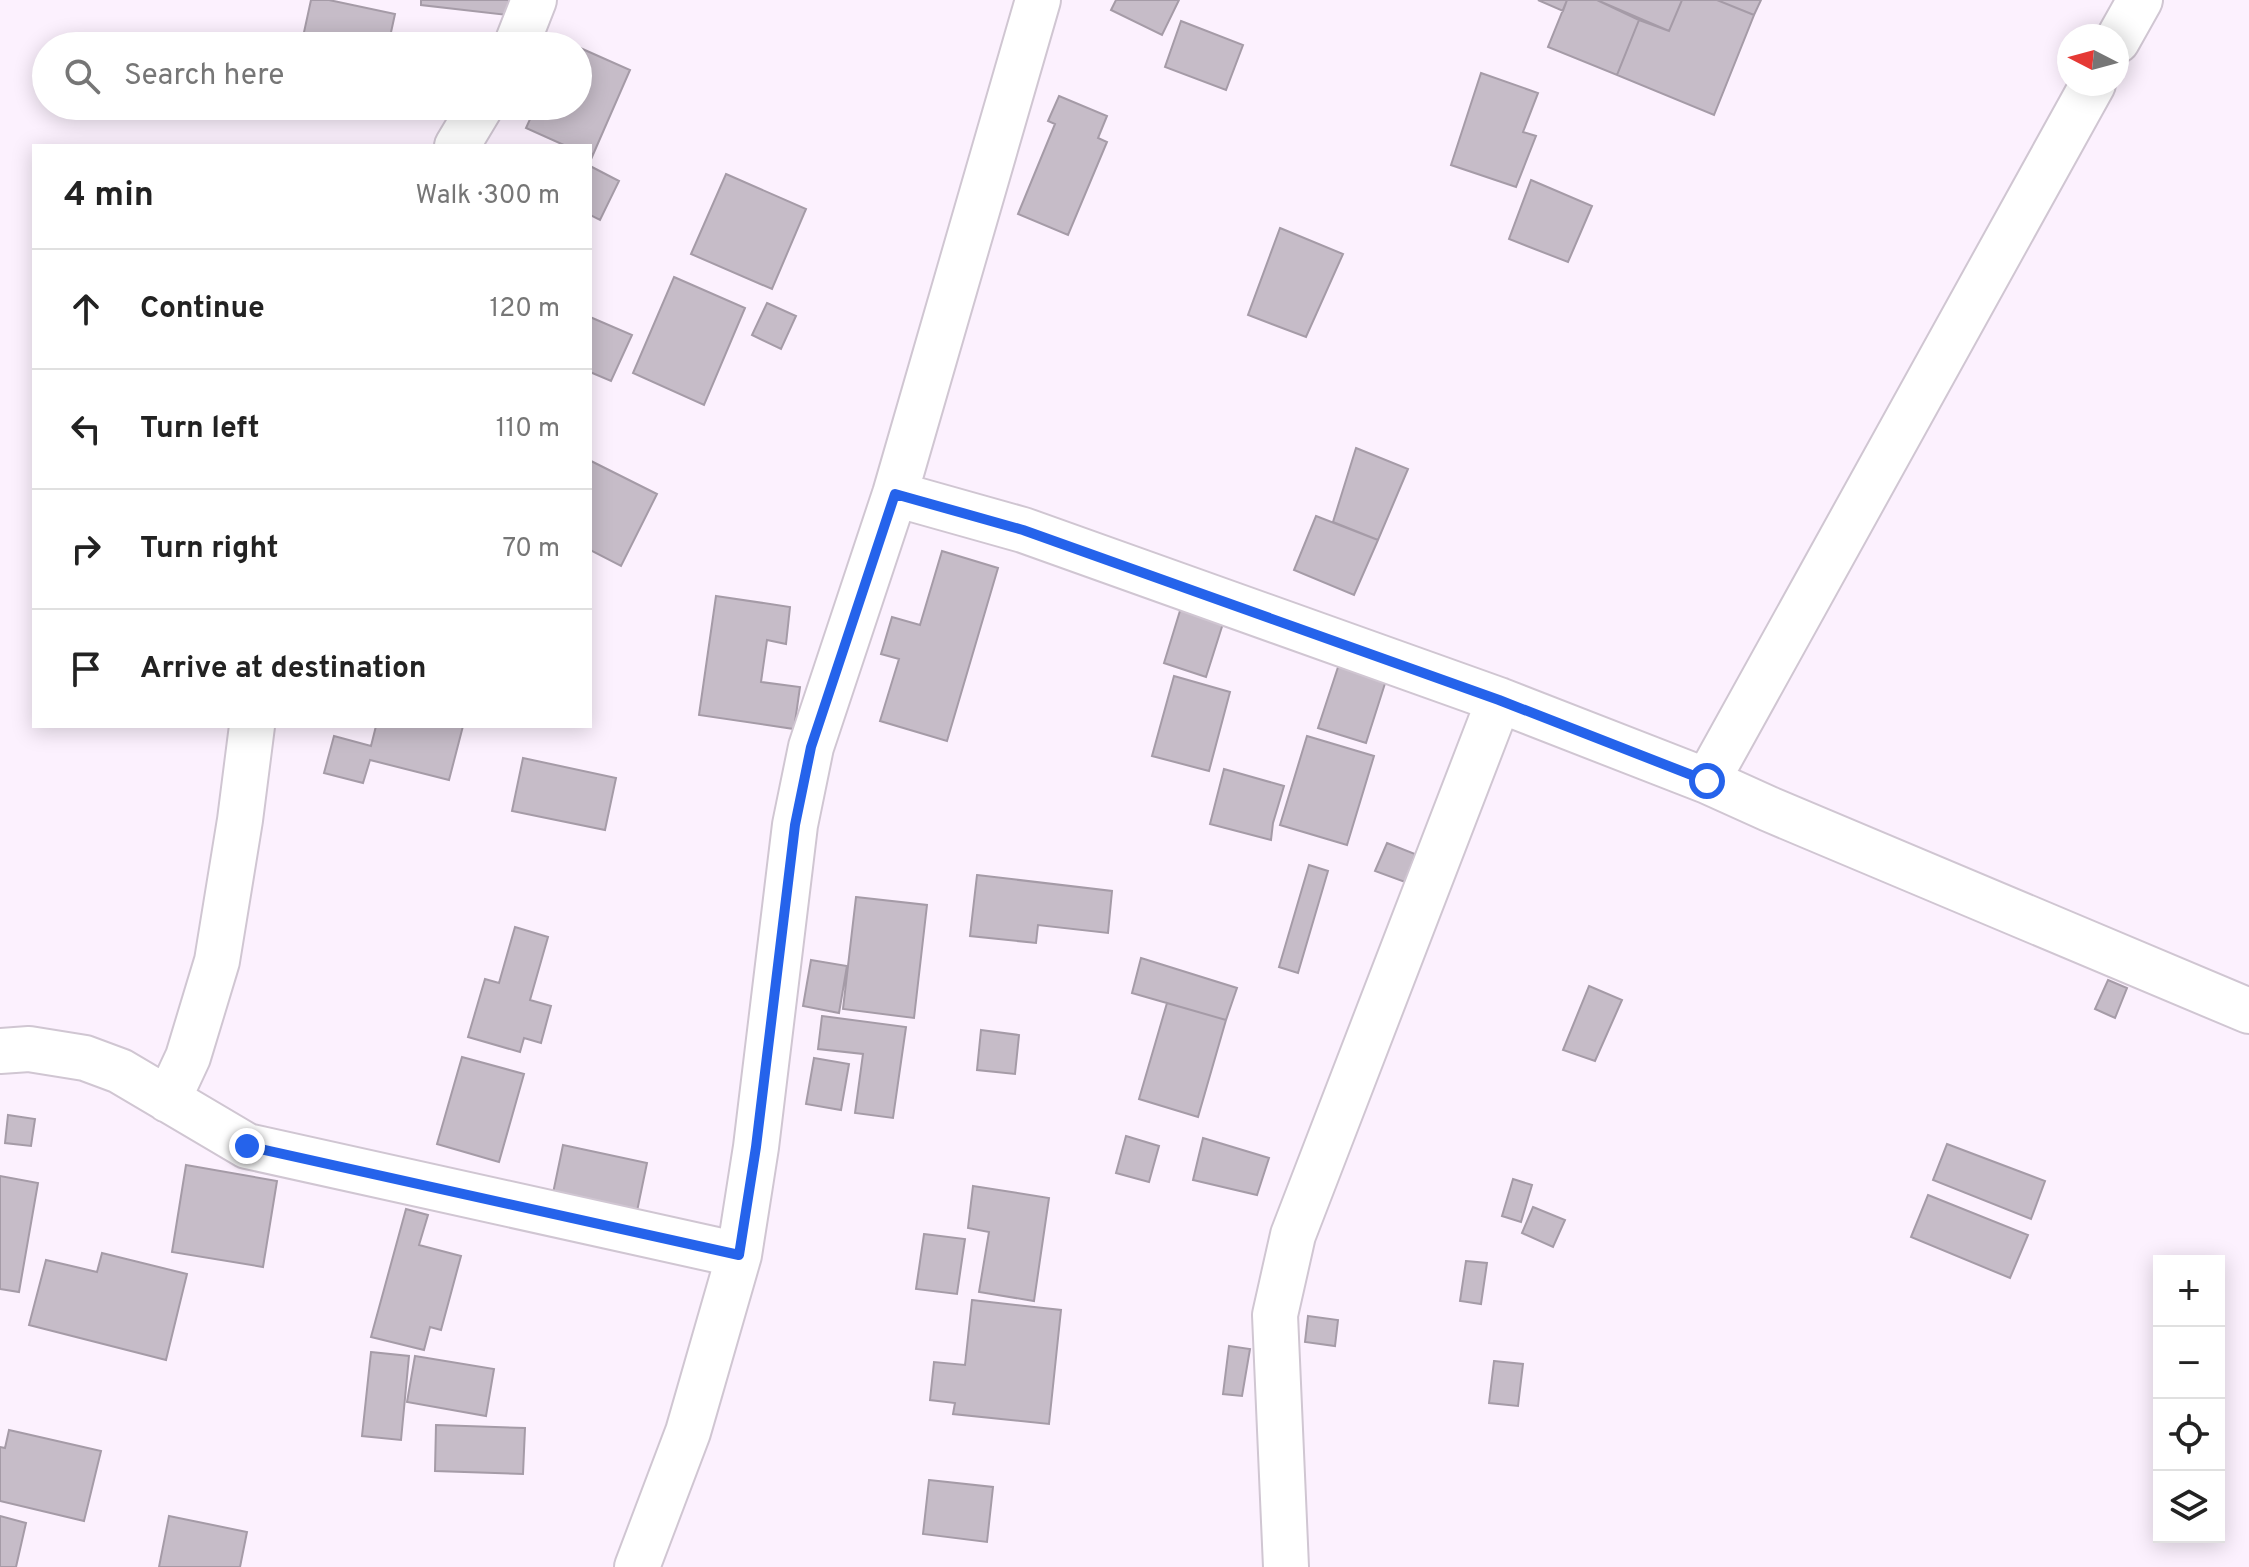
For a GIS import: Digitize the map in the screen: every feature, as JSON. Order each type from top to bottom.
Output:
[{"type":"street","points":[[521,32],[534,0]]},
{"type":"street","points":[[637,1567],[688,1432],[739,1255],[756,1147],[798,809],[811,747],[895,494],[1038,0]]},
{"type":"street","points":[[2127,24],[2140,0]]},
{"type":"street","points":[[1707,781],[2086,96]]},
{"type":"street","points":[[458,144],[473,120]]},
{"type":"street","points":[[895,494],[1023,530],[1499,700],[1707,781],[2249,1011]]},
{"type":"street","points":[[1286,1567],[1275,1315],[1293,1235],[1499,700]]},
{"type":"street","points":[[168,1100],[188,1057],[217,961],[252,728]]},
{"type":"street","points":[[0,1051],[29,1049],[85,1058],[120,1071],[247,1146],[739,1255]]},
{"type":"building","points":[[311,0],[329,0],[395,14],[391,32],[304,32]]},
{"type":"building","points":[[421,0],[509,0],[507,15],[421,5]]},
{"type":"building","points":[[1116,0],[1179,0],[1162,35],[1111,10]]},
{"type":"building","points":[[1538,0],[1567,0],[1563,11]]},
{"type":"building","points":[[1567,0],[1597,0],[1639,20],[1617,75],[1548,47]]},
{"type":"building","points":[[1597,0],[1682,0],[1669,31]]},
{"type":"building","points":[[1682,0],[1717,0],[1754,15],[1714,115],[1617,75],[1639,20],[1669,31]]},
{"type":"building","points":[[1717,0],[1761,0],[1754,15]]},
{"type":"building","points":[[1181,21],[1243,45],[1226,90],[1165,67]]},
{"type":"building","points":[[592,53],[630,70],[592,157],[592,144],[562,144],[526,128],[530,120],[592,120]]},
{"type":"building","points":[[1481,73],[1538,93],[1523,132],[1536,136],[1516,187],[1451,165]]},
{"type":"building","points":[[1059,96],[1107,116],[1098,138],[1107,142],[1068,235],[1018,214],[1055,124],[1048,121]]},
{"type":"building","points":[[592,167],[619,181],[600,220],[592,216]]},
{"type":"building","points":[[726,174],[806,209],[772,289],[691,254]]},
{"type":"building","points":[[1531,180],[1592,206],[1568,262],[1509,239]]},
{"type":"building","points":[[1280,228],[1343,254],[1306,337],[1248,315]]},
{"type":"building","points":[[674,277],[745,308],[704,405],[633,373]]},
{"type":"building","points":[[767,303],[796,316],[781,349],[752,335]]},
{"type":"building","points":[[592,318],[632,335],[611,381],[592,373]]},
{"type":"building","points":[[1356,448],[1408,469],[1378,540],[1333,522]]},
{"type":"building","points":[[592,462],[657,494],[621,566],[592,551]]},
{"type":"building","points":[[1316,516],[1378,540],[1354,595],[1294,570]]},
{"type":"building","points":[[942,551],[998,568],[947,741],[880,721],[899,659],[881,654],[892,617],[920,625]]},
{"type":"building","points":[[716,596],[790,607],[786,644],[767,640],[761,682],[800,687],[794,729],[699,715]]},
{"type":"building","points":[[1183,601],[1226,614],[1206,677],[1164,663]]},
{"type":"building","points":[[1342,655],[1389,671],[1366,743],[1318,728]]},
{"type":"building","points":[[1174,676],[1230,692],[1209,771],[1152,756]]},
{"type":"building","points":[[376,728],[462,728],[449,780],[370,760],[363,783],[324,773],[334,736],[371,746]]},
{"type":"building","points":[[1307,736],[1374,756],[1347,845],[1280,825]]},
{"type":"building","points":[[523,758],[616,778],[605,830],[512,811]]},
{"type":"building","points":[[1224,769],[1284,786],[1271,840],[1210,824]]},
{"type":"building","points":[[1387,843],[1415,854],[1405,882],[1375,871]]},
{"type":"building","points":[[1309,865],[1328,871],[1298,973],[1279,967]]},
{"type":"building","points":[[977,875],[1112,891],[1108,933],[1038,925],[1036,943],[970,936]]},
{"type":"building","points":[[856,897],[927,905],[914,1018],[843,1009]]},
{"type":"building","points":[[515,927],[548,937],[530,1000],[551,1006],[541,1043],[524,1038],[520,1052],[468,1037],[485,979],[499,983]]},
{"type":"building","points":[[1141,958],[1237,988],[1226,1020],[1132,993]]},
{"type":"building","points":[[811,960],[847,966],[839,1013],[803,1006]]},
{"type":"building","points":[[2108,980],[2127,988],[2115,1018],[2095,1009]]},
{"type":"building","points":[[1589,986],[1622,1000],[1595,1061],[1563,1050]]},
{"type":"building","points":[[1167,1003],[1226,1020],[1198,1117],[1139,1099]]},
{"type":"building","points":[[822,1016],[906,1027],[893,1118],[855,1113],[863,1054],[818,1049]]},
{"type":"building","points":[[981,1030],[1019,1035],[1015,1074],[977,1070]]},
{"type":"building","points":[[462,1057],[524,1074],[499,1162],[437,1144]]},
{"type":"building","points":[[814,1058],[849,1064],[841,1110],[806,1104]]},
{"type":"building","points":[[8,1115],[35,1119],[31,1146],[5,1143]]},
{"type":"building","points":[[1126,1136],[1159,1146],[1149,1182],[1116,1173]]},
{"type":"building","points":[[1203,1138],[1269,1158],[1257,1195],[1193,1180]]},
{"type":"building","points":[[1947,1144],[2045,1181],[2031,1219],[1933,1180]]},
{"type":"building","points":[[563,1145],[647,1163],[636,1216],[552,1198]]},
{"type":"building","points":[[186,1165],[277,1181],[263,1267],[172,1252]]},
{"type":"building","points":[[0,1176],[38,1183],[19,1292],[0,1289]]},
{"type":"building","points":[[1513,1179],[1532,1185],[1521,1222],[1502,1216]]},
{"type":"building","points":[[973,1186],[1049,1198],[1034,1301],[979,1292],[989,1232],[968,1228]]},
{"type":"building","points":[[1928,1195],[2028,1235],[2010,1278],[1911,1237]]},
{"type":"building","points":[[1533,1207],[1565,1220],[1553,1247],[1522,1233]]},
{"type":"building","points":[[406,1209],[428,1215],[419,1245],[461,1256],[441,1330],[430,1327],[424,1350],[371,1337]]},
{"type":"building","points":[[924,1234],[965,1239],[957,1294],[916,1289]]},
{"type":"building","points":[[102,1253],[187,1274],[166,1360],[29,1325],[46,1260],[97,1272]]},
{"type":"building","points":[[1466,1261],[1487,1263],[1481,1304],[1460,1301]]},
{"type":"building","points":[[972,1300],[1061,1310],[1049,1424],[953,1414],[955,1403],[930,1400],[934,1362],[965,1365]]},
{"type":"building","points":[[1308,1316],[1338,1320],[1335,1346],[1305,1342]]},
{"type":"building","points":[[1229,1346],[1250,1349],[1242,1396],[1223,1394]]},
{"type":"building","points":[[371,1352],[409,1356],[401,1440],[362,1436]]},
{"type":"building","points":[[415,1356],[494,1369],[486,1416],[407,1402]]},
{"type":"building","points":[[1494,1361],[1523,1364],[1518,1406],[1489,1403]]},
{"type":"building","points":[[436,1425],[525,1428],[523,1474],[435,1471]]},
{"type":"building","points":[[9,1430],[101,1451],[84,1521],[0,1501],[0,1447],[5,1448]]},
{"type":"building","points":[[929,1480],[993,1487],[987,1542],[923,1534]]},
{"type":"building","points":[[0,1516],[26,1523],[16,1567],[0,1567]]},
{"type":"building","points":[[169,1516],[247,1532],[240,1567],[159,1567]]},
{"type":"route","points":[[247,1146],[739,1255],[756,1147],[795,825],[811,747],[895,494],[1023,530],[1499,700],[1707,781]]}]
